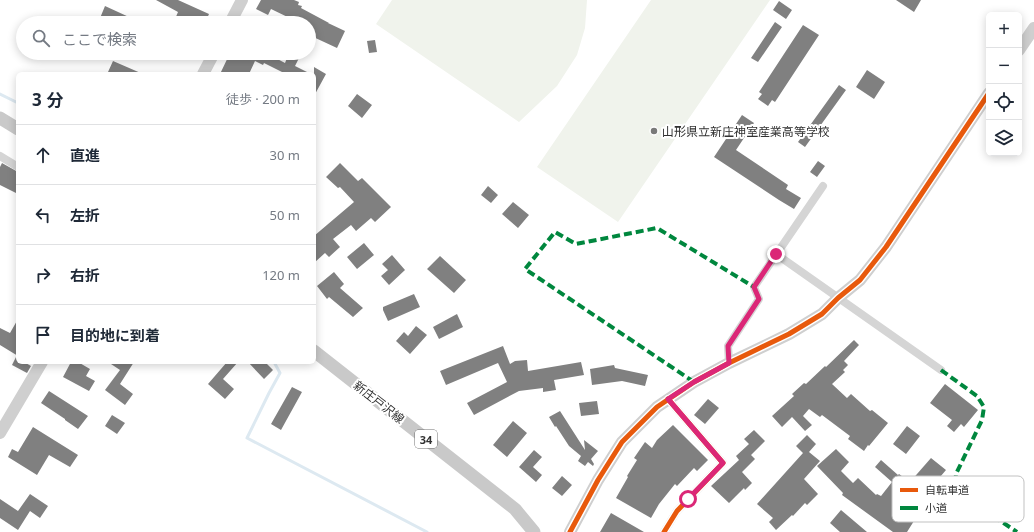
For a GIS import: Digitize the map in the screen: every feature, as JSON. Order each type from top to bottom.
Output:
[{"type":"main road","points":[[0,118],[16,128]]},
{"type":"main road","name":"新庄戸沢線","points":[[316,353],[515,509],[534,532]]},
{"type":"street","points":[[234,16],[242,0]]},
{"type":"street","points":[[1020,48],[1034,28]]},
{"type":"street","points":[[204,72],[210,60]]},
{"type":"street","points":[[570,532],[598,480],[622,442],[658,407],[694,382],[789,334],[822,314],[838,298],[860,280],[886,247],[986,97]]},
{"type":"street","points":[[0,156],[16,167]]},
{"type":"street","points":[[729,363],[728,346],[759,299],[754,287],[823,186]]},
{"type":"street","points":[[776,254],[940,370]]},
{"type":"street","points":[[0,433],[41,364]]},
{"type":"street","points":[[664,532],[677,511],[723,463],[668,399]]},
{"type":"shaded area","points":[[392,0],[587,0],[585,28],[577,55],[557,86],[519,122],[376,24]]},
{"type":"shaded area","points":[[651,0],[770,0],[618,222],[537,167]]},
{"type":"building","points":[[156,0],[178,0],[209,14],[208,16],[176,16],[178,12]]},
{"type":"building","points":[[261,0],[294,0],[299,2],[298,5],[302,6],[301,8],[316,16],[286,16],[271,9],[268,15],[256,9]]},
{"type":"building","points":[[896,0],[921,0],[914,12]]},
{"type":"building","points":[[779,1],[792,10],[786,19],[773,10]]},
{"type":"building","points":[[105,6],[127,16],[101,16]]},
{"type":"building","points":[[316,16],[345,31],[337,48],[316,38]]},
{"type":"building","points":[[775,22],[782,27],[758,62],[751,58]]},
{"type":"building","points":[[803,25],[819,35],[775,102],[772,100],[768,106],[758,99],[762,94],[759,92]]},
{"type":"building","points":[[375,40],[377,52],[369,53],[367,41]]},
{"type":"building","points":[[227,60],[279,60],[285,63],[286,60],[298,60],[295,66],[307,72],[282,72],[264,63],[263,65],[255,61],[250,72],[221,72]]},
{"type":"building","points":[[113,61],[138,72],[108,72]]},
{"type":"building","points":[[314,67],[326,74],[316,92],[316,72],[314,72]]},
{"type":"building","points":[[867,70],[885,82],[874,99],[856,87]]},
{"type":"building","points":[[839,85],[846,90],[805,147],[798,142]]},
{"type":"building","points":[[357,94],[372,105],[362,118],[348,106]]},
{"type":"building","points":[[742,115],[754,123],[736,150],[788,185],[786,189],[801,198],[794,209],[714,157]]},
{"type":"building","points":[[818,161],[825,166],[817,177],[810,172]]},
{"type":"building","points":[[2,163],[16,171],[16,193],[0,185],[0,167]]},
{"type":"building","points":[[340,163],[358,181],[362,178],[391,207],[375,222],[371,218],[356,231],[351,225],[333,239],[340,247],[329,257],[325,253],[316,261],[316,234],[354,202],[340,187],[338,188],[326,177]]},
{"type":"building","points":[[488,186],[498,195],[491,203],[481,195]]},
{"type":"building","points":[[513,202],[529,215],[518,228],[502,214]]},
{"type":"building","points":[[364,243],[374,255],[357,269],[347,257]]},
{"type":"building","points":[[392,255],[405,270],[389,285],[381,276],[388,270],[382,264]]},
{"type":"building","points":[[440,256],[466,280],[454,293],[427,269]]},
{"type":"building","points":[[334,272],[344,284],[340,288],[363,308],[353,317],[329,297],[327,299],[317,286]]},
{"type":"building","points":[[414,294],[420,307],[388,321],[383,307]]},
{"type":"building","points":[[457,314],[463,327],[439,339],[433,327]]},
{"type":"building","points":[[16,322],[16,355],[0,345],[0,328],[10,333]]},
{"type":"building","points":[[416,326],[427,335],[410,354],[396,341],[404,332],[408,336]]},
{"type":"building","points":[[854,340],[859,345],[844,361],[848,365],[843,370],[845,372],[832,384],[847,398],[851,394],[870,411],[872,410],[888,423],[869,446],[868,445],[864,451],[848,439],[850,436],[822,415],[820,417],[809,409],[803,416],[812,425],[805,431],[792,417],[782,427],[772,416],[794,396],[792,394],[804,383],[806,384],[825,366],[826,367]]},
{"type":"building","points":[[503,346],[510,364],[515,361],[527,360],[528,371],[581,362],[584,375],[554,380],[556,390],[543,392],[543,388],[519,391],[474,415],[467,403],[507,382],[498,363],[446,385],[440,371]]},
{"type":"building","points":[[16,357],[16,364],[28,364],[31,366],[27,373],[12,365]]},
{"type":"building","points":[[70,364],[81,364],[90,369],[86,376],[95,381],[89,391],[63,377]]},
{"type":"building","points":[[111,364],[133,364],[120,384],[133,394],[125,405],[105,390],[120,370]]},
{"type":"building","points":[[225,364],[236,364],[223,379],[234,389],[225,399],[208,384]]},
{"type":"building","points":[[250,364],[267,364],[273,370],[264,379]]},
{"type":"building","points":[[614,365],[615,368],[648,375],[645,386],[622,381],[592,385],[590,369]]},
{"type":"building","points":[[945,384],[978,410],[964,427],[961,424],[954,432],[947,426],[952,420],[930,403]]},
{"type":"building","points":[[292,387],[302,392],[281,430],[271,424]]},
{"type":"building","points":[[49,391],[88,416],[78,429],[41,403]]},
{"type":"building","points":[[708,399],[719,408],[705,424],[694,415]]},
{"type":"building","points":[[597,401],[599,414],[581,416],[579,403]]},
{"type":"building","points":[[560,411],[585,450],[584,440],[598,451],[591,459],[594,464],[593,466],[588,462],[585,466],[578,461],[581,456],[569,446],[549,417]]},
{"type":"building","points":[[112,415],[125,423],[117,434],[105,426]]},
{"type":"building","points":[[513,421],[527,433],[507,457],[493,445]]},
{"type":"building","points":[[673,425],[708,460],[697,471],[694,468],[677,486],[675,484],[659,504],[651,518],[616,498],[637,460],[634,458],[645,442],[652,448],[657,440]]},
{"type":"building","points":[[907,426],[920,436],[906,454],[893,444]]},
{"type":"building","points":[[33,427],[78,455],[70,467],[49,455],[37,475],[8,457],[12,449],[18,452]]},
{"type":"building","points":[[754,430],[765,441],[751,455],[755,459],[742,472],[752,483],[745,490],[744,488],[729,503],[711,486],[739,460],[736,456],[749,444],[744,439]]},
{"type":"building","points":[[807,435],[816,444],[809,452],[820,461],[804,479],[818,494],[807,505],[805,503],[793,516],[792,515],[776,530],[769,522],[773,518],[757,504],[803,453],[796,446]]},
{"type":"building","points":[[836,449],[849,462],[841,471],[853,483],[858,478],[876,495],[881,496],[892,482],[892,522],[913,522],[907,532],[893,532],[842,495],[843,493],[817,466]]},
{"type":"building","points":[[534,450],[542,457],[533,467],[542,475],[536,482],[519,467]]},
{"type":"building","points":[[931,458],[946,470],[941,476],[915,476]]},
{"type":"building","points":[[881,460],[898,475],[899,474],[902,476],[892,476],[892,482],[875,467]]},
{"type":"building","points":[[562,476],[572,485],[562,496],[552,488]]},
{"type":"building","points":[[30,494],[48,506],[40,518],[30,511],[18,530],[0,518],[0,499],[18,511]]},
{"type":"building","points":[[841,510],[867,532],[840,532],[830,523]]},
{"type":"building","points":[[611,513],[644,532],[600,532]]},
{"type":"waterway","points":[[0,94],[16,102]]},
{"type":"waterway","points":[[275,364],[280,373],[247,438],[427,532]]},
{"type":"marked path","points":[[694,382],[525,269],[555,232],[576,244],[657,228],[754,287]]},
{"type":"marked path","points":[[941,370],[977,396],[984,407],[982,420],[956,476]]},
{"type":"marked path","points":[[1002,522],[1017,532]]},
{"type":"cycle path","points":[[570,532],[598,480],[622,442],[657,407],[694,382],[789,334],[822,314],[838,298],[860,280],[886,247],[986,97]]},
{"type":"cycle path","points":[[664,532],[677,511],[723,463],[668,399]]},
{"type":"place","name":"山形県立新庄神室産業高等学校","points":[[654,131]]},
{"type":"route","points":[[688,499],[723,463],[668,399],[694,382],[729,363],[728,346],[759,299],[754,287],[776,254]]}]
